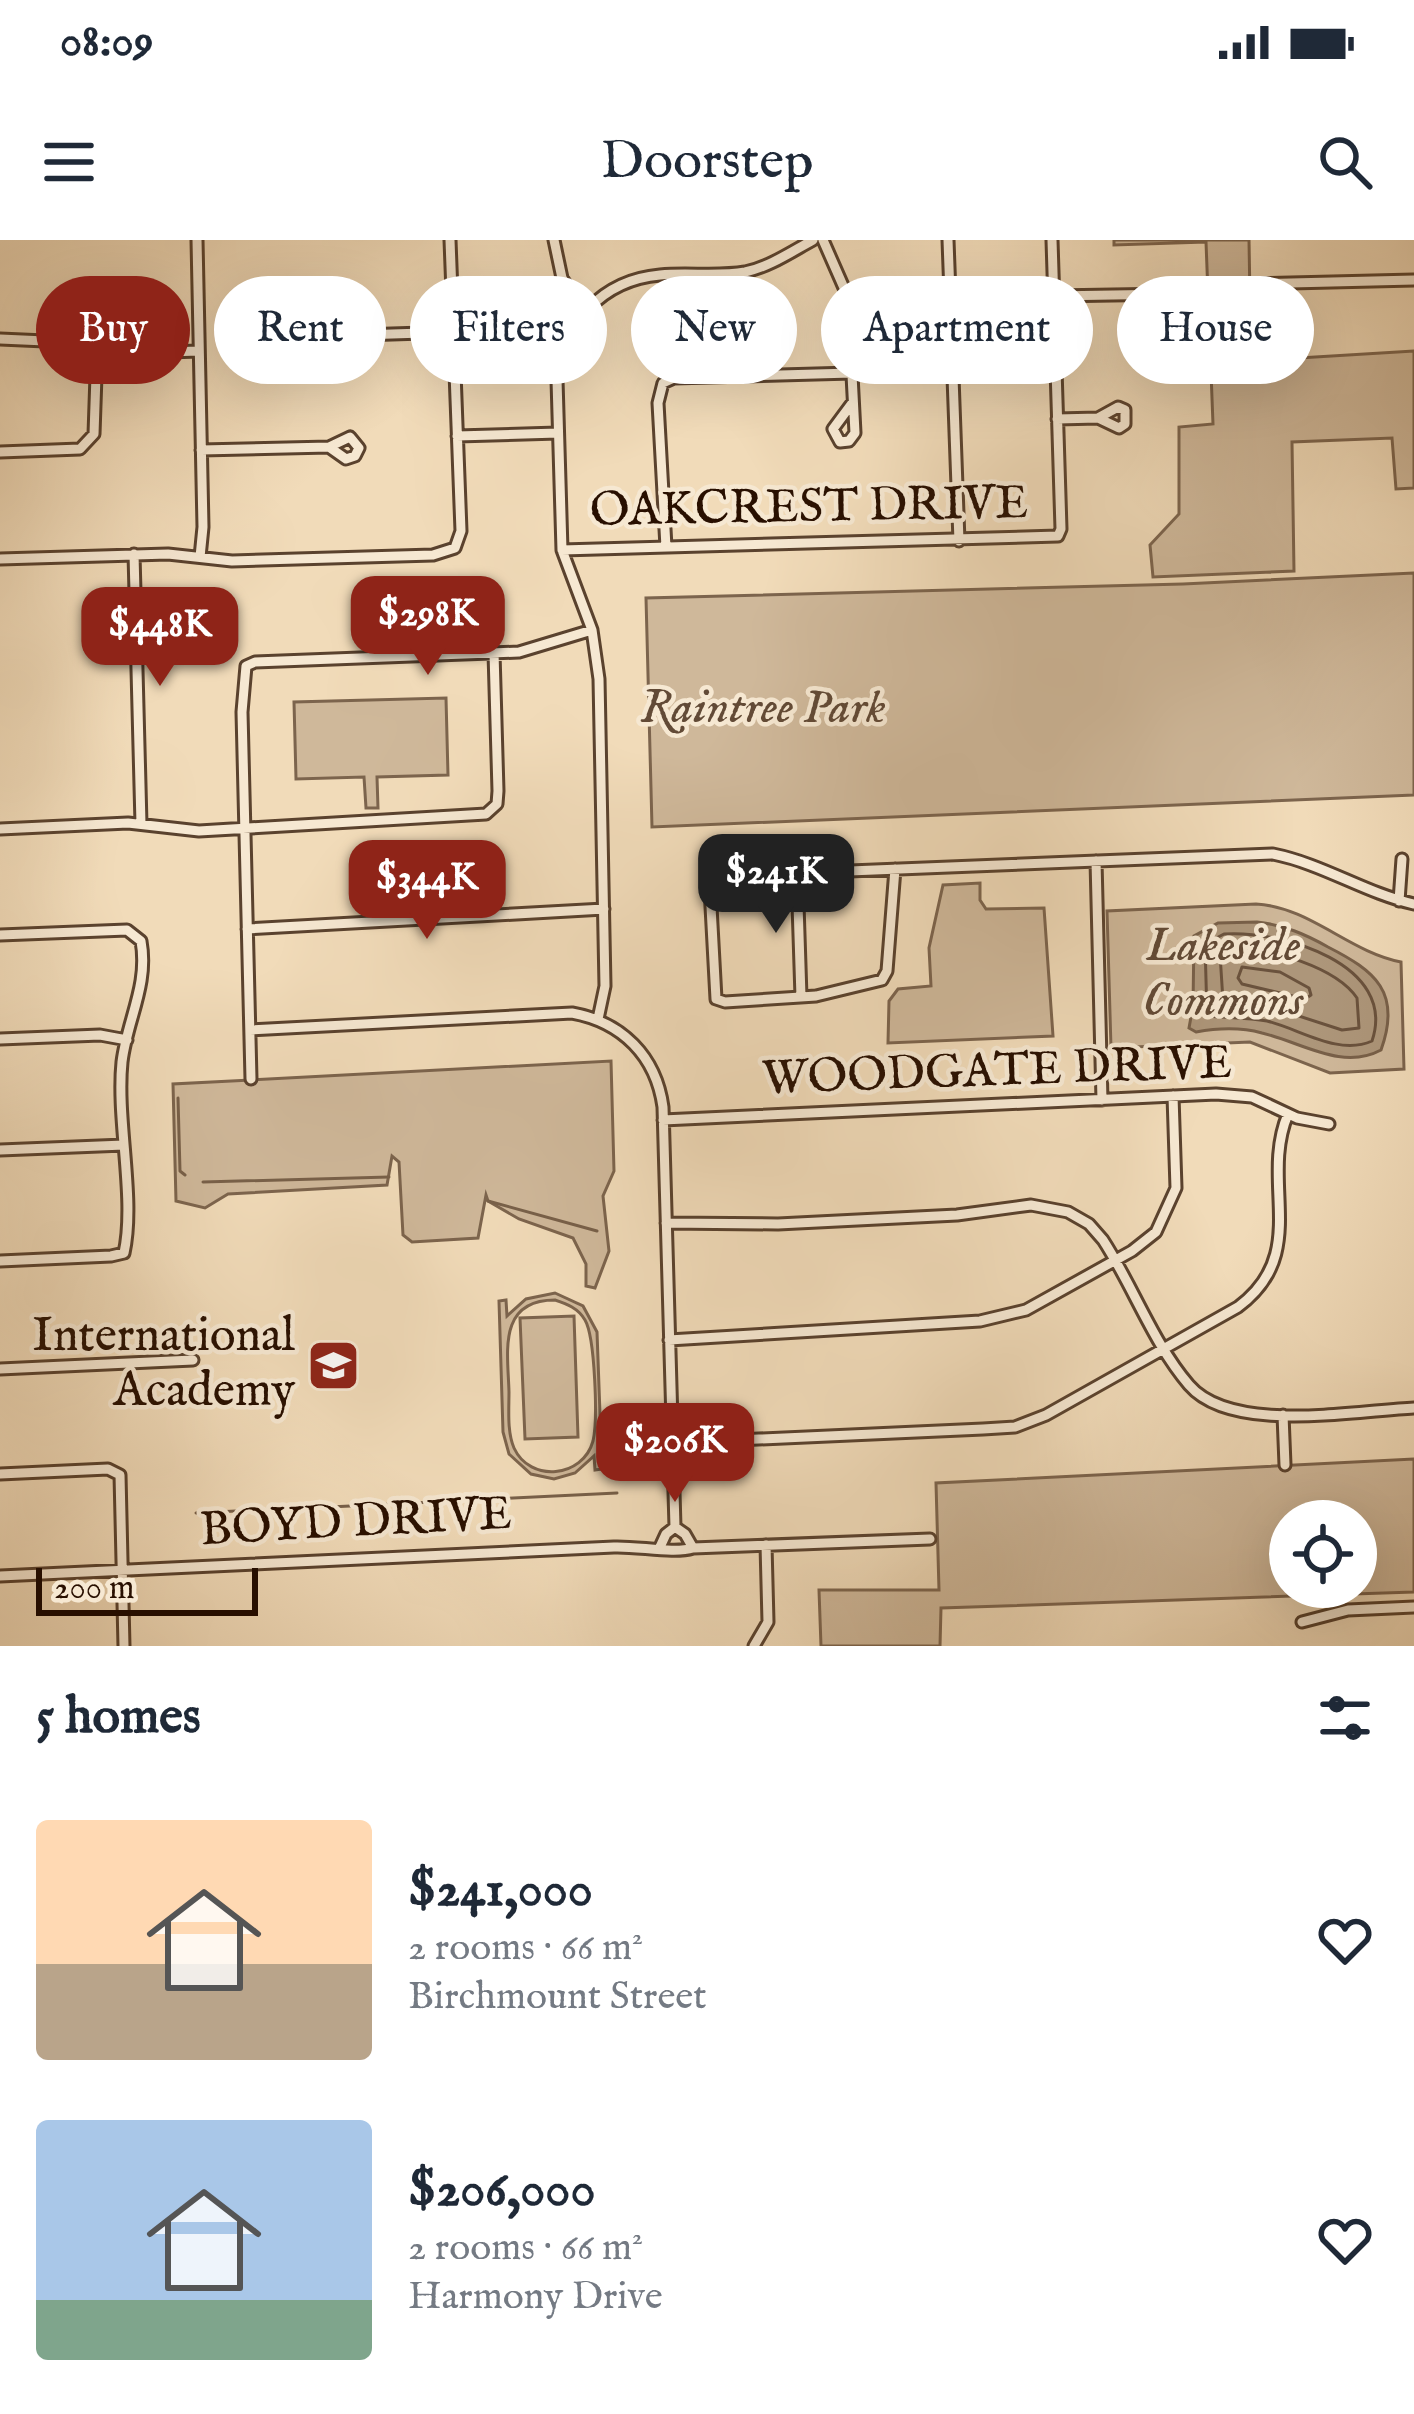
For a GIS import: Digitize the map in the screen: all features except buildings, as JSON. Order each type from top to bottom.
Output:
[{"type":"street","points":[[196,240],[200,557]]},
{"type":"street","points":[[451,240],[452,276]]},
{"type":"street","points":[[554,240],[563,276]]},
{"type":"street","points":[[557,254],[566,240]]},
{"type":"street","points":[[607,293],[629,281],[656,275],[742,272],[771,263],[813,240]]},
{"type":"street","points":[[823,240],[839,276]]},
{"type":"street","points":[[948,240],[959,541]]},
{"type":"street","points":[[1052,240],[1053,276]]},
{"type":"street","points":[[1314,282],[1414,280]]},
{"type":"street","points":[[0,339],[36,342]]},
{"type":"street","points":[[190,351],[198,351]]},
{"type":"street","points":[[666,547],[658,403],[663,383],[674,378],[821,374]]},
{"type":"street","points":[[0,452],[80,449],[89,444],[94,434],[96,384]]},
{"type":"street","points":[[0,559],[134,554],[232,561],[434,555],[455,548],[461,531],[456,384]]},
{"type":"street","points":[[559,384],[562,550],[592,629],[599,679],[605,986],[598,1019]]},
{"type":"street","points":[[852,384],[853,402]]},
{"type":"street","points":[[1056,384],[1057,419],[1098,418]]},
{"type":"street","name":"OAKCREST DRIVE","points":[[562,550],[1058,536],[1057,419]]},
{"type":"street","points":[[457,436],[558,434]]},
{"type":"street","points":[[201,450],[328,446]]},
{"type":"street","points":[[134,554],[141,824]]},
{"type":"street","points":[[251,1079],[242,680],[246,666],[540,649],[592,629]]},
{"type":"street","points":[[0,829],[141,824],[191,831],[477,816],[496,804],[494,653]]},
{"type":"street","points":[[895,869],[887,971],[882,980],[801,998],[716,999],[710,888],[714,879],[797,873],[895,869],[1274,854],[1306,862],[1362,890],[1410,903],[1402,859]]},
{"type":"street","points":[[1096,861],[1102,1100]]},
{"type":"street","points":[[797,873],[801,998]]},
{"type":"street","points":[[247,929],[604,909]]},
{"type":"street","points":[[0,934],[120,929],[135,933],[142,948],[143,976],[122,1071],[124,1252],[0,1261]]},
{"type":"street","points":[[250,1030],[556,1013],[598,1019],[628,1037],[645,1056],[657,1080],[663,1120],[675,1527],[660,1547]]},
{"type":"street","points":[[0,1039],[100,1035],[127,1040]]},
{"type":"street","points":[[669,1340],[990,1320],[1026,1310],[1156,1232],[1172,1203],[1178,1169],[1173,1096]]},
{"type":"street","name":"WOODGATE DRIVE","points":[[663,1120],[1244,1096],[1329,1124]]},
{"type":"street","points":[[671,1443],[1015,1427],[1038,1419],[1248,1299],[1271,1270],[1281,1232],[1277,1161],[1288,1114]]},
{"type":"street","points":[[0,1150],[124,1145]]},
{"type":"street","points":[[666,1223],[778,1224],[957,1215],[1031,1205],[1068,1212],[1089,1225],[1116,1260],[1187,1383],[1214,1405],[1243,1415],[1414,1408]]},
{"type":"street","points":[[0,1369],[193,1360]]},
{"type":"street","points":[[1282,1415],[1285,1465]]},
{"type":"street","points":[[0,1474],[101,1468],[116,1472],[123,1482],[124,1646]]},
{"type":"street","points":[[675,1527],[693,1548]]},
{"type":"street","name":"BOYD DRIVE","points":[[0,1576],[930,1539]]},
{"type":"street","points":[[754,1646],[768,1622],[766,1545]]},
{"type":"street","points":[[1302,1622],[1348,1610],[1414,1606]]},
{"type":"green space","points":[[1114,240],[1249,240],[1250,276],[1207,276],[1206,242],[1114,245]]},
{"type":"green space","points":[[1414,351],[1414,488],[1396,489],[1392,438],[1292,442],[1294,571],[1153,577],[1150,545],[1179,514],[1179,427],[1213,424],[1211,384],[1314,384],[1314,357]]},
{"type":"green space","name":"Raintree Park","points":[[1414,573],[1414,795],[652,827],[646,598]]},
{"type":"green space","points":[[446,698],[448,775],[377,777],[378,808],[366,808],[364,777],[296,779],[294,702]]},
{"type":"green space","points":[[980,883],[980,900],[986,909],[1044,908],[1053,1036],[888,1043],[889,1001],[898,989],[931,986],[929,948],[943,885]]},
{"type":"green space","name":"Lakeside Commons","points":[[1256,904],[1294,913],[1401,962],[1404,1069],[1330,1073],[1250,1042],[1111,1048],[1107,911]]},
{"type":"green space","points":[[611,1061],[614,1171],[603,1196],[609,1251],[595,1288],[586,1286],[586,1264],[573,1238],[519,1219],[488,1201],[486,1195],[478,1238],[412,1242],[403,1235],[399,1162],[392,1156],[387,1185],[228,1194],[205,1208],[176,1201],[173,1084]]},
{"type":"green space","points":[[555,1293],[583,1306],[597,1332],[602,1469],[595,1470],[594,1456],[575,1473],[554,1479],[531,1474],[509,1454],[503,1432],[499,1301],[506,1300],[507,1316],[526,1299]],"holes":[[[555,1300],[579,1312],[588,1329],[595,1430],[579,1463],[543,1471],[522,1459],[512,1442],[508,1346],[510,1331],[523,1309]]]},
{"type":"green space","points":[[574,1316],[578,1437],[525,1439],[520,1318]]},
{"type":"green space","points":[[1414,1459],[1414,1592],[1377,1593],[1377,1500],[1269,1500],[1269,1597],[941,1608],[940,1646],[821,1646],[819,1590],[939,1590],[936,1483]]},
{"type":"water","points":[[1257,922],[1311,938],[1371,975],[1386,998],[1388,1013],[1381,1050],[1366,1056],[1336,1056],[1254,1031],[1196,1032],[1189,1028],[1194,936],[1218,923]]},
{"type":"waterway","points":[[178,1098],[180,1171],[185,1175]]},
{"type":"waterway","points":[[203,1182],[389,1177]]},
{"type":"waterway","points":[[488,1201],[597,1231]]},
{"type":"waterway","points":[[309,1508],[617,1493]]},
{"type":"waterway","points":[[196,1513],[297,1508]]},
{"type":"place","name":"International Academy","points":[[334,1365]]}]
